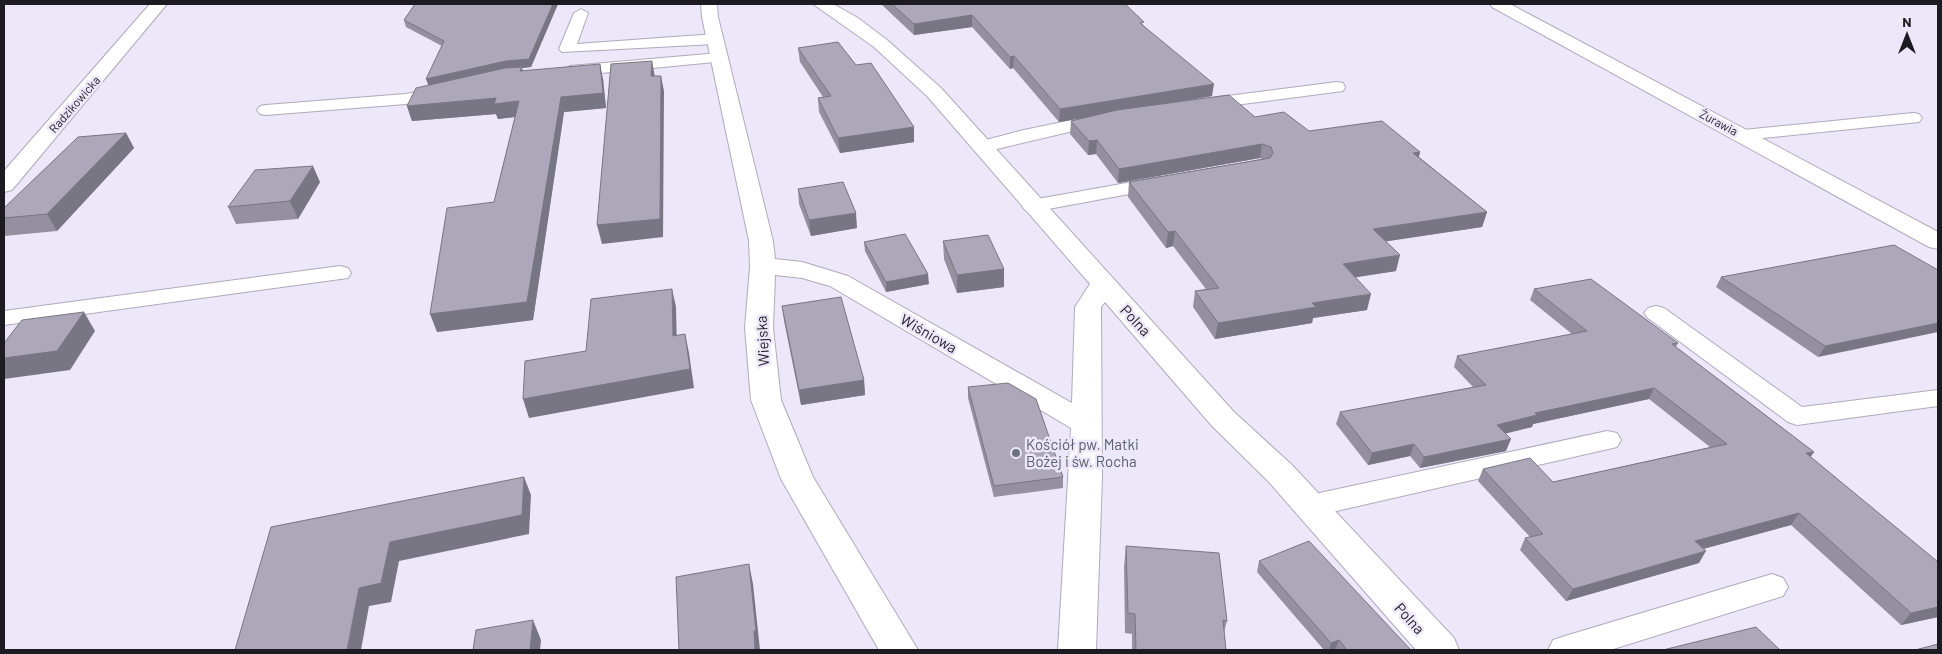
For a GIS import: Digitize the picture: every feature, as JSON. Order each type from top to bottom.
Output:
[{"type":"street","name":"Radzikowicka","points":[[4,185],[159,4]]},
{"type":"street","name":"Wiejska","points":[[709,4],[717,49],[761,241],[763,268],[759,328],[766,400],[797,479],[899,650]]},
{"type":"street","name":"Polna","points":[[821,4],[839,13],[893,53],[934,92],[984,146],[1032,206],[1223,419],[1280,473],[1440,650]]},
{"type":"street","name":"Żurawia","points":[[1498,4],[1938,242]]},
{"type":"street","name":"Wiśniowa","points":[[763,268],[782,266],[808,269],[839,281],[1066,413],[1087,423]]},
{"type":"street","points":[[1077,650],[1087,423],[1088,307],[1102,284]]},
{"type":"lane","points":[[581,13],[567,49],[717,49]]},
{"type":"lane","points":[[557,72],[717,49]]},
{"type":"lane","points":[[266,110],[406,99],[462,86]]},
{"type":"lane","points":[[1188,106],[1337,87]]},
{"type":"lane","points":[[984,146],[1024,135],[1120,115]]},
{"type":"lane","points":[[1743,135],[1913,118]]},
{"type":"lane","points":[[1032,206],[1174,181]]},
{"type":"lane","points":[[4,318],[340,273]]},
{"type":"lane","points":[[1656,313],[1797,416],[1938,398]]},
{"type":"lane","points":[[1310,506],[1607,440]]},
{"type":"lane","points":[[1565,650],[1772,587]]},
{"type":"building","points":[[415,4],[553,4],[529,59],[506,61],[426,79],[444,41],[404,20]]},
{"type":"building","points":[[892,4],[1125,4],[1144,22],[1140,23],[1214,84],[1060,109],[1014,56],[1010,57],[972,15],[914,24]]},
{"type":"building","points":[[838,42],[856,65],[871,63],[914,127],[838,138],[818,98],[831,96],[798,48]]},
{"type":"building","points":[[652,61],[651,76],[661,76],[660,219],[597,225],[611,64]]},
{"type":"building","points":[[600,64],[603,93],[561,97],[527,302],[430,314],[447,208],[494,202],[519,101],[494,104],[496,98],[407,106],[416,88],[505,68],[522,67],[520,71]]},
{"type":"building","points":[[1229,95],[1255,117],[1284,112],[1309,131],[1382,121],[1420,152],[1413,153],[1487,212],[1373,229],[1400,255],[1343,264],[1371,294],[1312,303],[1316,307],[1218,323],[1195,291],[1219,288],[1175,231],[1168,232],[1129,182],[1270,158],[1273,153],[1271,147],[1262,144],[1119,169],[1097,140],[1089,141],[1071,121],[1117,110]]},
{"type":"building","points":[[126,133],[47,214],[4,218],[4,208],[78,137]]},
{"type":"building","points":[[313,166],[290,201],[228,207],[255,170]]},
{"type":"building","points":[[843,182],[856,213],[809,220],[798,189]]},
{"type":"building","points":[[905,234],[928,274],[886,282],[864,242]]},
{"type":"building","points":[[988,235],[1004,269],[957,275],[943,241]]},
{"type":"building","points":[[1894,245],[1938,270],[1938,323],[1825,346],[1721,277]]},
{"type":"building","points":[[1591,279],[1678,343],[1672,344],[1814,452],[1806,453],[1938,562],[1938,607],[1911,613],[1799,513],[1695,541],[1706,551],[1573,589],[1525,538],[1543,534],[1483,469],[1530,458],[1553,482],[1727,444],[1654,388],[1535,413],[1537,415],[1497,425],[1511,439],[1424,457],[1414,444],[1372,453],[1340,412],[1486,385],[1457,356],[1587,331],[1534,289]]},
{"type":"building","points":[[672,289],[673,336],[685,334],[690,369],[523,399],[525,361],[586,351],[591,299]]},
{"type":"building","points":[[841,297],[864,380],[799,390],[782,306]]},
{"type":"building","points":[[84,312],[57,351],[4,358],[4,343],[22,320]]},
{"type":"building","name":"Kościół pw. Matki Bożej i św. Rocha","points":[[1008,383],[1036,399],[1063,477],[994,486],[968,387]]},
{"type":"building","points":[[524,477],[522,515],[390,542],[381,583],[359,588],[347,650],[235,650],[271,527]]},
{"type":"building","points":[[1309,541],[1411,650],[1347,650],[1339,640],[1331,643],[1259,561]]},
{"type":"building","points":[[1126,546],[1219,553],[1227,621],[1223,620],[1226,650],[1136,650],[1135,614],[1128,613]]},
{"type":"building","points":[[749,564],[756,631],[754,631],[755,650],[679,650],[676,577]]},
{"type":"building","points":[[533,620],[530,650],[473,650],[476,630]]},
{"type":"building","points":[[1756,627],[1780,650],[1663,650]]},
{"type":"building","points":[[1938,644],[1938,650],[1915,650]]},
{"type":"place","name":"Kościół pw. Matki Bożej i św. Rocha","points":[[1016,453]]}]
